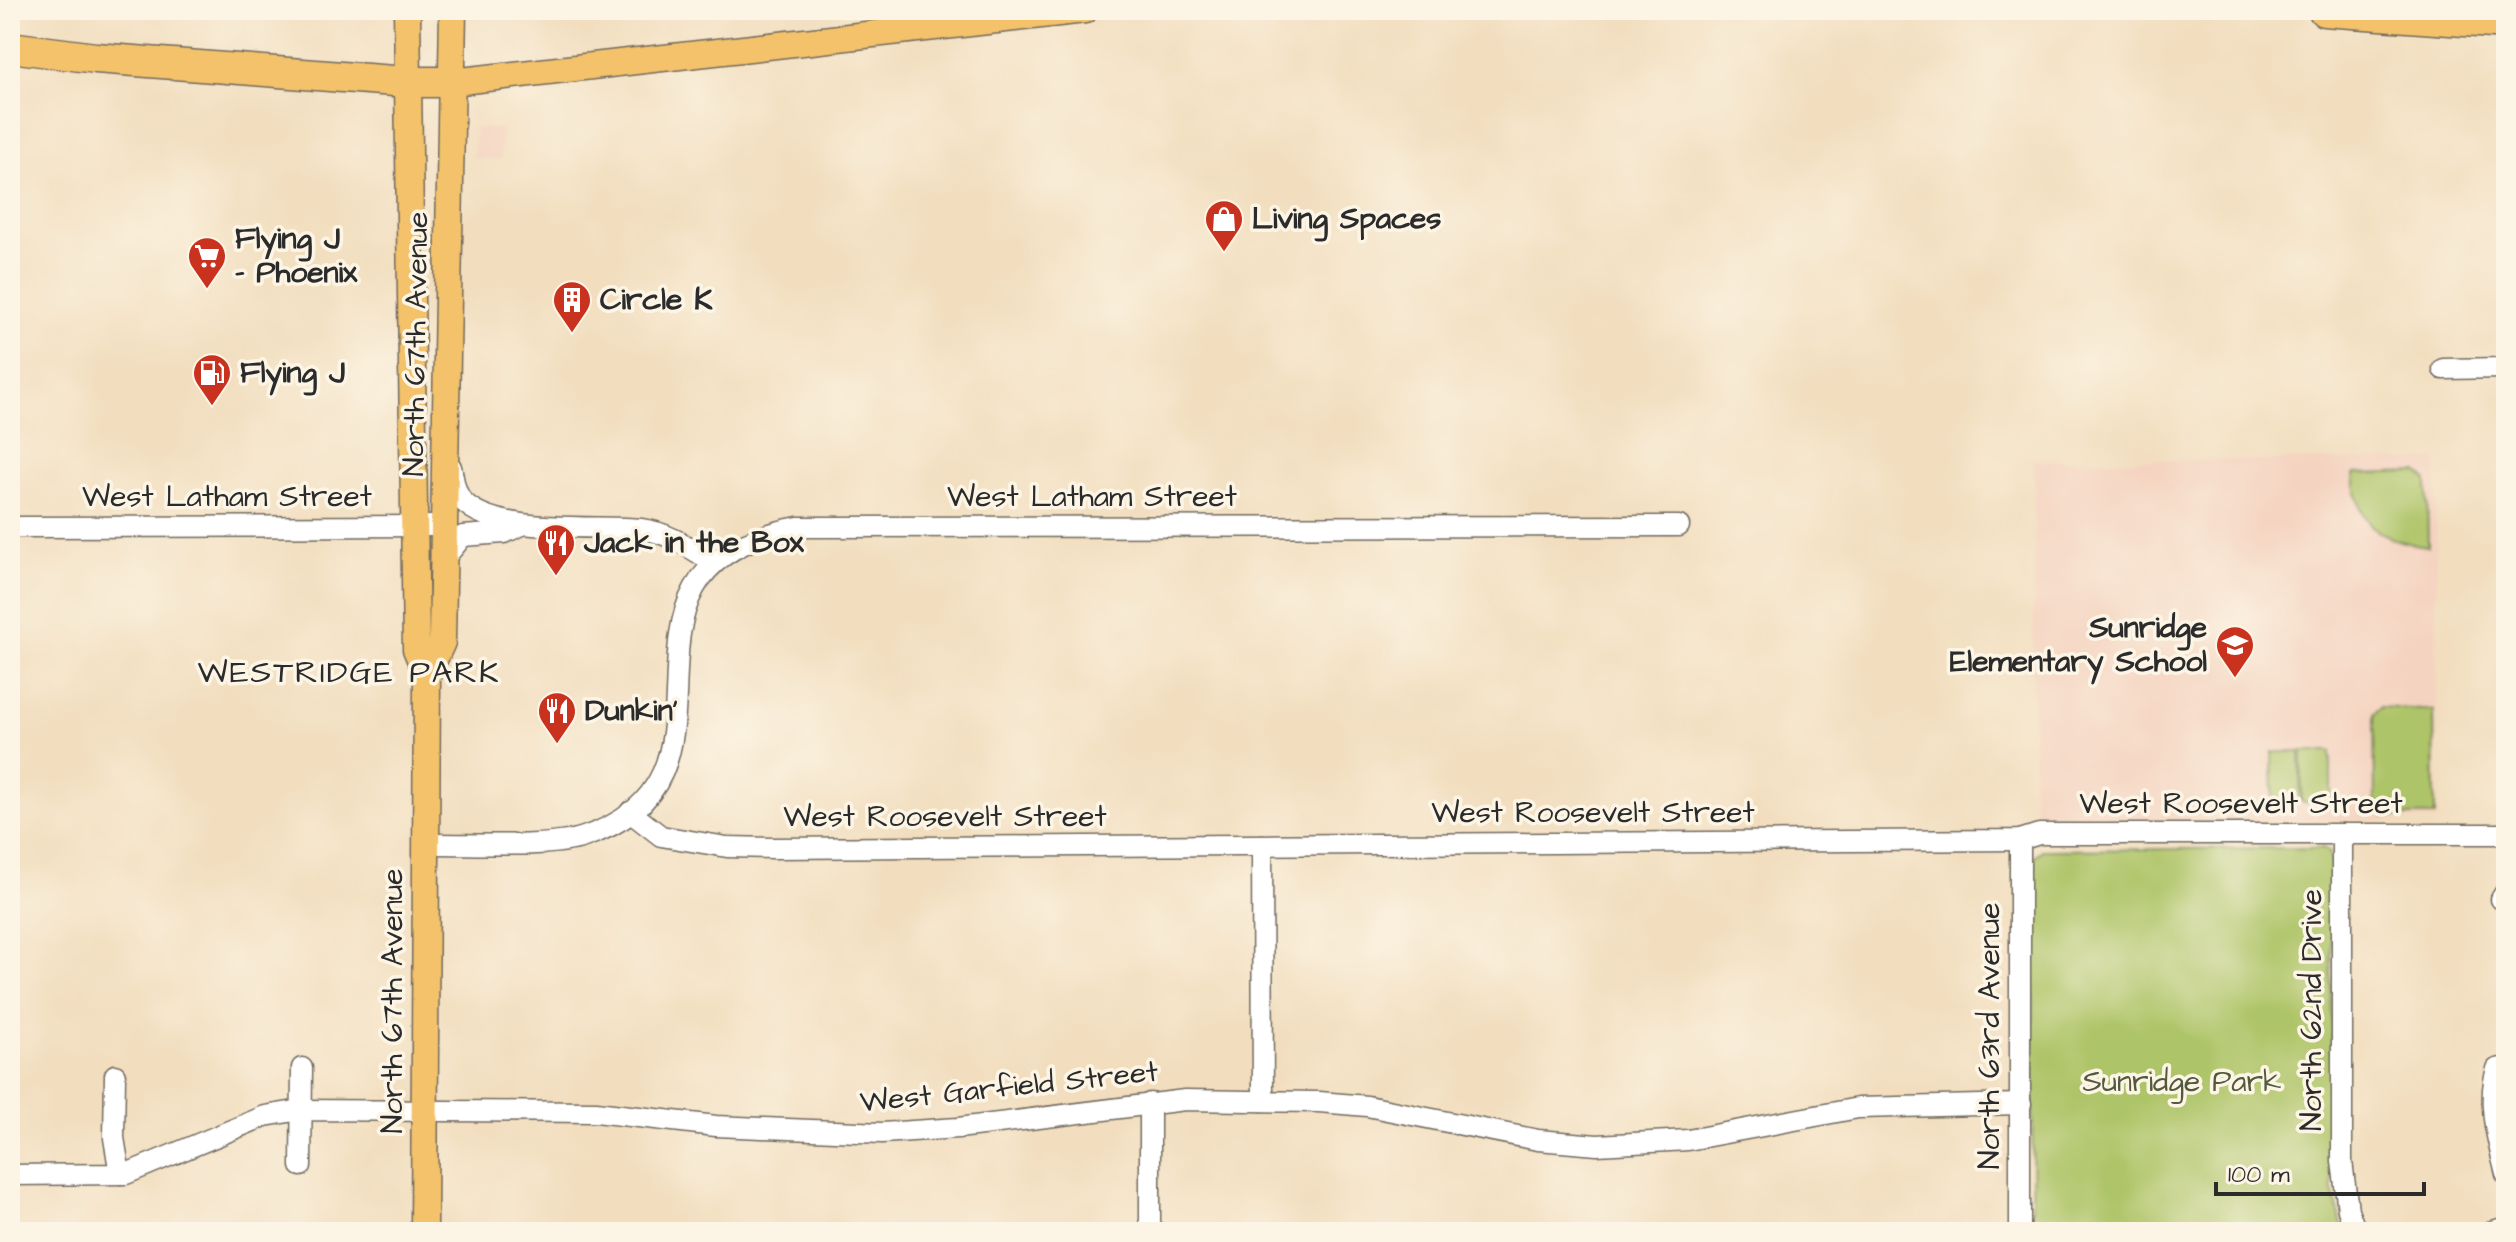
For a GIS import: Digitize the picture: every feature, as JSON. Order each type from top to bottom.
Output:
[{"type":"highway","points":[[2319,11],[2506,24]]},
{"type":"highway","points":[[10,47],[96,58],[407,82],[452,82]]},
{"type":"main road","name":"North 67th Avenue","points":[[407,10],[416,649],[427,675],[424,1232]]},
{"type":"main road","points":[[452,82],[1085,10]]},
{"type":"main road","points":[[2319,11],[2506,34]]},
{"type":"main road","name":"North 67th Avenue","points":[[427,675],[442,642],[453,22]]},
{"type":"street","points":[[2443,369],[2506,368]]},
{"type":"street","points":[[427,844],[563,842],[592,834],[635,808],[659,782],[673,750],[678,632],[688,599],[713,562],[680,541],[649,531],[522,525],[479,510],[458,495],[446,432]]},
{"type":"street","points":[[444,559],[463,536],[504,533],[522,525]]},
{"type":"street","name":"West Latham Street","points":[[10,527],[444,526]]},
{"type":"street","name":"West Latham Street","points":[[713,562],[769,533],[798,527],[1679,526]]},
{"type":"street","name":"West Roosevelt Street","points":[[635,808],[661,836],[727,847],[773,848],[2020,840],[2039,834],[2506,834]]},
{"type":"street","name":"North 62nd Drive","points":[[2342,834],[2342,1161],[2345,1195],[2356,1232]]},
{"type":"street","name":"North 63rd Avenue","points":[[2020,840],[2020,1232]]},
{"type":"street","points":[[1262,845],[1263,1101]]},
{"type":"street","points":[[301,1166],[302,1068]]},
{"type":"street","points":[[2502,1068],[2492,1083],[2494,1117],[2506,1174]]},
{"type":"street","points":[[115,1075],[114,1138],[120,1174]]},
{"type":"street","name":"West Garfield Street","points":[[10,1175],[120,1174],[149,1166],[265,1116],[301,1110],[596,1112],[716,1126],[870,1133],[958,1128],[1150,1103],[1263,1101],[1367,1106],[1538,1140],[1597,1145],[1688,1140],[1858,1108],[2021,1104]]},
{"type":"street","points":[[1150,1103],[1150,1232]]},
{"type":"street","points":[[2490,1232],[2506,1227]]},
{"type":"shaded area","points":[[475,128],[501,129],[501,159],[473,158]]},
{"type":"shaded area","name":"Sunridge Elementary School","points":[[2034,460],[2436,460],[2437,820],[2054,824],[2042,821],[2033,805]]},
{"type":"green space","points":[[2418,472],[2427,481],[2428,546],[2396,540],[2373,527],[2360,506],[2356,492],[2354,474]]},
{"type":"green space","points":[[2381,707],[2434,711],[2435,816],[2385,816],[2385,805],[2375,803],[2374,714]]},
{"type":"green space","points":[[2302,751],[2331,751],[2331,802],[2302,802]]},
{"type":"green space","points":[[2272,752],[2300,752],[2300,801],[2273,801]]},
{"type":"green space","name":"Sunridge Park","points":[[2322,848],[2329,851],[2331,859],[2332,1186],[2344,1232],[2032,1232],[2034,857],[2042,850]]},
{"type":"place","name":"Living Spaces","points":[[1224,253]]},
{"type":"place","name":"Flying J - Phoenix","points":[[207,290]]},
{"type":"place","name":"Circle K","points":[[572,334]]},
{"type":"place","name":"Flying J","points":[[212,407]]},
{"type":"place","name":"Jack in the Box","points":[[556,577]]},
{"type":"place","name":"Sunridge Elementary School","points":[[2235,679]]},
{"type":"place","name":"Dunkin'","points":[[557,745]]},
{"type":"district","name":"WESTRIDGE PARK","points":[[349,672]]}]
